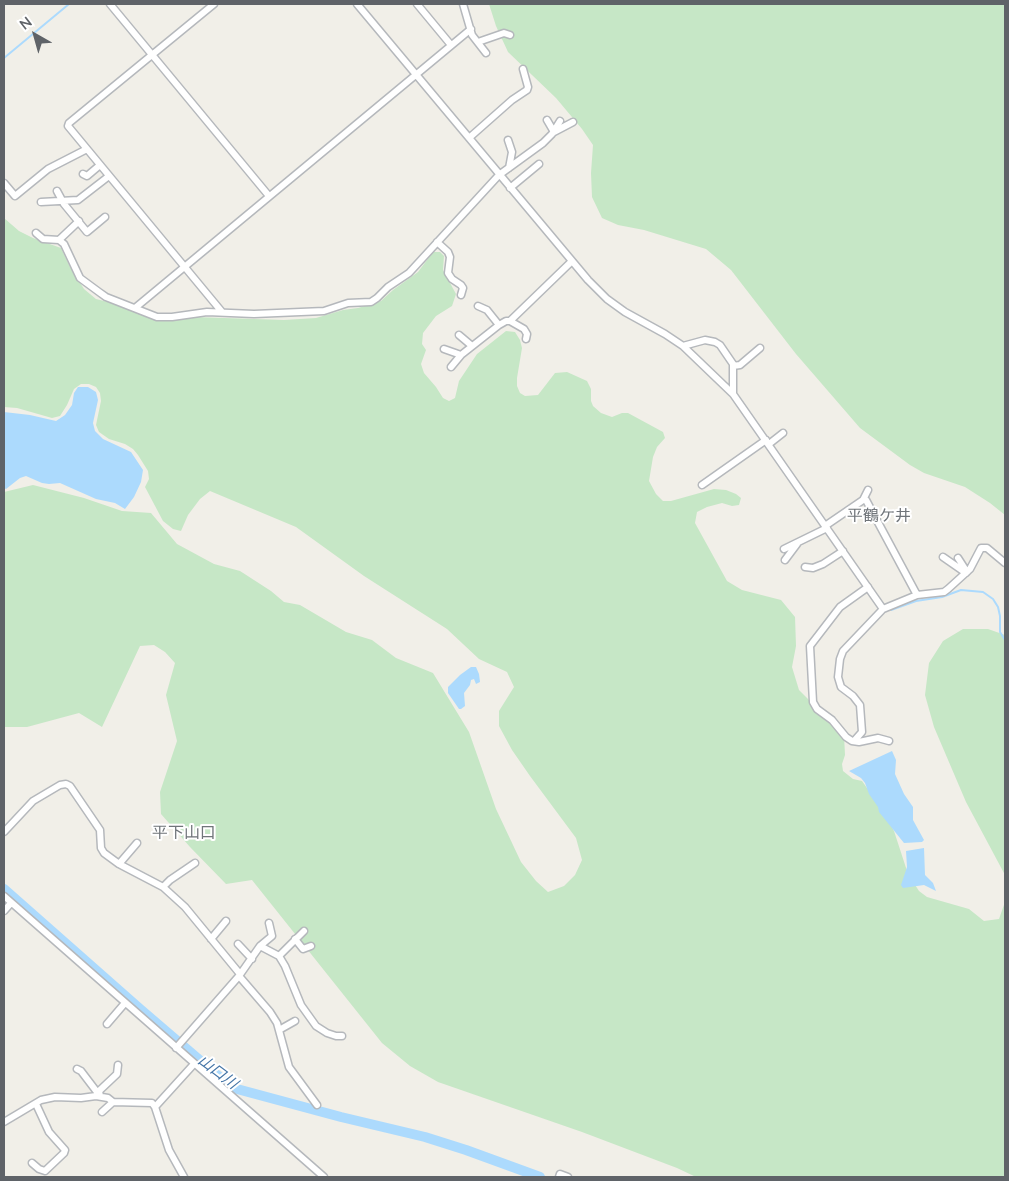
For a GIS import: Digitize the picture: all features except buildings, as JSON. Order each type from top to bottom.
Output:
[{"type":"street","points":[[110,4],[269,196]]},
{"type":"street","points":[[214,4],[68,126],[222,312]]},
{"type":"street","points":[[357,4],[571,262],[619,308],[683,346],[733,394],[883,609]]},
{"type":"street","points":[[417,4],[451,45]]},
{"type":"street","points":[[463,4],[472,35],[486,53]]},
{"type":"street","points":[[135,308],[471,29]]},
{"type":"street","points":[[478,42],[504,34],[510,35]]},
{"type":"street","points":[[469,138],[512,100],[527,90],[523,69]]},
{"type":"street","points":[[547,120],[554,132]]},
{"type":"street","points":[[60,240],[70,254],[80,278],[106,297],[157,317],[163,318],[199,312],[260,314],[324,311],[348,304],[371,302],[388,287],[410,273],[499,175],[543,143],[554,132],[560,121]]},
{"type":"street","points":[[554,132],[573,122]]},
{"type":"street","points":[[508,140],[512,152],[509,168]]},
{"type":"street","points":[[4,183],[15,196],[48,169],[87,149]]},
{"type":"street","points":[[510,188],[539,164]]},
{"type":"street","points":[[84,174],[86,176],[100,165]]},
{"type":"street","points":[[40,202],[78,200],[109,176]]},
{"type":"street","points":[[57,191],[63,202],[87,232],[105,217]]},
{"type":"street","points":[[36,233],[42,239],[60,240],[79,222]]},
{"type":"street","points":[[437,242],[450,256],[448,273],[452,279],[461,285],[462,295]]},
{"type":"street","points":[[451,367],[460,355],[499,325],[510,321],[571,262]]},
{"type":"street","points":[[478,306],[486,310],[499,325]]},
{"type":"street","points":[[510,321],[524,330],[527,334],[526,339]]},
{"type":"street","points":[[459,335],[472,346]]},
{"type":"street","points":[[683,346],[705,340],[715,342],[725,351],[733,366],[733,394]]},
{"type":"street","points":[[733,366],[740,365],[760,348]]},
{"type":"street","points":[[444,349],[460,355]]},
{"type":"street","points":[[702,485],[767,442],[783,434]]},
{"type":"street","points":[[784,549],[826,527],[863,500],[868,490]]},
{"type":"street","points":[[863,500],[866,500],[917,595]]},
{"type":"street","points":[[785,560],[797,542]]},
{"type":"street","points":[[854,742],[862,732],[860,705],[853,696],[841,687],[838,677],[843,651],[883,609],[917,595],[944,592],[966,572],[981,548],[987,548],[1005,563]]},
{"type":"street","points":[[805,567],[812,568],[818,566],[843,552]]},
{"type":"street","points":[[943,557],[966,572]]},
{"type":"street","points":[[958,558],[966,572]]},
{"type":"street","points":[[868,587],[840,607],[810,646],[814,704],[846,737],[854,742],[878,738],[889,741]]},
{"type":"street","points":[[4,832],[33,801],[60,785],[66,784],[73,789],[100,830],[101,848],[104,853],[119,864],[163,887],[185,907],[270,1012],[277,1023],[289,1067],[317,1105]]},
{"type":"street","points":[[119,864],[137,843]]},
{"type":"street","points":[[163,887],[194,863]]},
{"type":"street","points":[[4,896],[324,1177]]},
{"type":"street","points":[[4,911],[11,903]]},
{"type":"street","points":[[211,938],[226,921]]},
{"type":"street","points":[[177,1047],[239,975],[260,946],[272,936],[269,923]]},
{"type":"street","points":[[279,956],[304,931]]},
{"type":"street","points":[[295,940],[303,949],[311,946]]},
{"type":"street","points":[[238,944],[252,959]]},
{"type":"street","points":[[260,946],[279,956],[301,1005],[316,1026],[327,1033],[342,1036]]},
{"type":"street","points":[[107,1024],[125,1003]]},
{"type":"street","points":[[278,1030],[295,1021]]},
{"type":"street","points":[[155,1107],[194,1064]]},
{"type":"street","points":[[100,1096],[99,1091],[117,1074],[118,1065]]},
{"type":"street","points":[[77,1069],[81,1071],[100,1096]]},
{"type":"street","points":[[4,1122],[41,1100],[55,1097],[81,1098],[100,1096],[108,1098],[113,1102],[152,1103],[169,1150],[184,1177]]},
{"type":"street","points":[[102,1112],[113,1102]]},
{"type":"street","points":[[32,1163],[45,1171],[64,1153],[64,1150],[49,1132],[36,1104]]},
{"type":"street","points":[[559,1176],[560,1174],[568,1177]]},
{"type":"green space","points":[[489,4],[1005,4],[1005,515],[965,487],[924,473],[910,465],[860,428],[796,354],[731,270],[706,249],[644,230],[618,225],[602,218],[592,197],[593,145],[556,98],[508,52],[496,26]]},
{"type":"green space","points":[[4,218],[19,231],[61,248],[84,289],[96,299],[162,321],[194,317],[284,320],[316,318],[343,310],[358,308],[381,301],[418,272],[433,252],[440,252],[444,256],[443,270],[456,294],[452,306],[436,316],[423,333],[422,344],[426,350],[421,364],[424,373],[443,398],[449,401],[455,398],[459,381],[477,354],[506,331],[515,332],[522,348],[517,378],[517,386],[520,393],[525,396],[538,395],[555,373],[567,372],[587,381],[591,389],[593,406],[601,413],[612,417],[628,413],[663,432],[665,438],[657,447],[653,457],[649,481],[656,494],[663,501],[671,501],[714,489],[726,490],[741,498],[739,505],[732,506],[722,503],[697,512],[695,523],[727,581],[742,590],[781,600],[795,617],[796,646],[792,667],[799,690],[844,735],[845,755],[842,764],[843,771],[853,779],[862,781],[884,812],[894,831],[908,874],[919,891],[927,897],[969,909],[984,921],[999,919],[1005,902],[1005,1177],[696,1177],[582,1132],[438,1082],[410,1066],[382,1043],[252,880],[226,884],[161,814],[160,792],[177,741],[166,695],[175,663],[165,652],[154,645],[140,646],[102,727],[79,713],[27,727],[4,727],[4,492],[33,485],[84,498],[122,511],[151,513],[177,544],[214,564],[240,571],[271,591],[284,602],[300,605],[346,632],[372,640],[396,658],[433,673],[469,732],[496,809],[521,862],[536,881],[548,892],[564,886],[575,875],[582,860],[576,838],[512,750],[499,726],[499,711],[514,687],[507,672],[479,659],[447,629],[364,576],[296,527],[210,491],[200,499],[188,515],[181,531],[173,529],[163,521],[145,487],[149,479],[148,471],[138,455],[125,444],[109,439],[99,432],[96,425],[101,401],[100,393],[96,387],[89,384],[81,384],[74,389],[60,416],[52,418],[17,408],[4,407]]},
{"type":"green space","points":[[963,629],[988,629],[1005,635],[1005,875],[966,802],[934,727],[925,695],[929,663],[943,641]]},
{"type":"water","points":[[78,387],[88,387],[96,392],[98,400],[93,423],[95,431],[103,439],[131,452],[143,470],[141,482],[134,497],[125,509],[115,503],[96,499],[60,483],[42,483],[26,476],[20,478],[6,489],[4,488],[4,412],[56,421],[65,415],[72,405],[74,393]]},
{"type":"water","points":[[471,667],[476,667],[480,682],[476,684],[474,679],[471,680],[464,693],[465,706],[459,709],[448,693],[448,687]]},
{"type":"water","points":[[892,751],[896,760],[895,774],[904,794],[913,807],[913,820],[924,840],[922,842],[904,843],[879,812],[865,783],[861,778],[849,771]]},
{"type":"water","points":[[924,848],[925,875],[933,883],[936,891],[924,885],[903,888],[901,885],[907,867],[906,851]]},
{"type":"waterway","points":[[4,58],[69,4]]},
{"type":"waterway","points":[[891,610],[916,601],[942,597],[961,590],[983,592],[993,599],[998,607],[1000,632],[1005,640]]},
{"type":"waterway","name":"山口川","points":[[4,889],[140,1009],[217,1075],[237,1089],[425,1137],[540,1177]]},
{"type":"district","name":"平鶴ケ井","points":[[879,516]]},
{"type":"district","name":"平下山口","points":[[184,833]]}]
